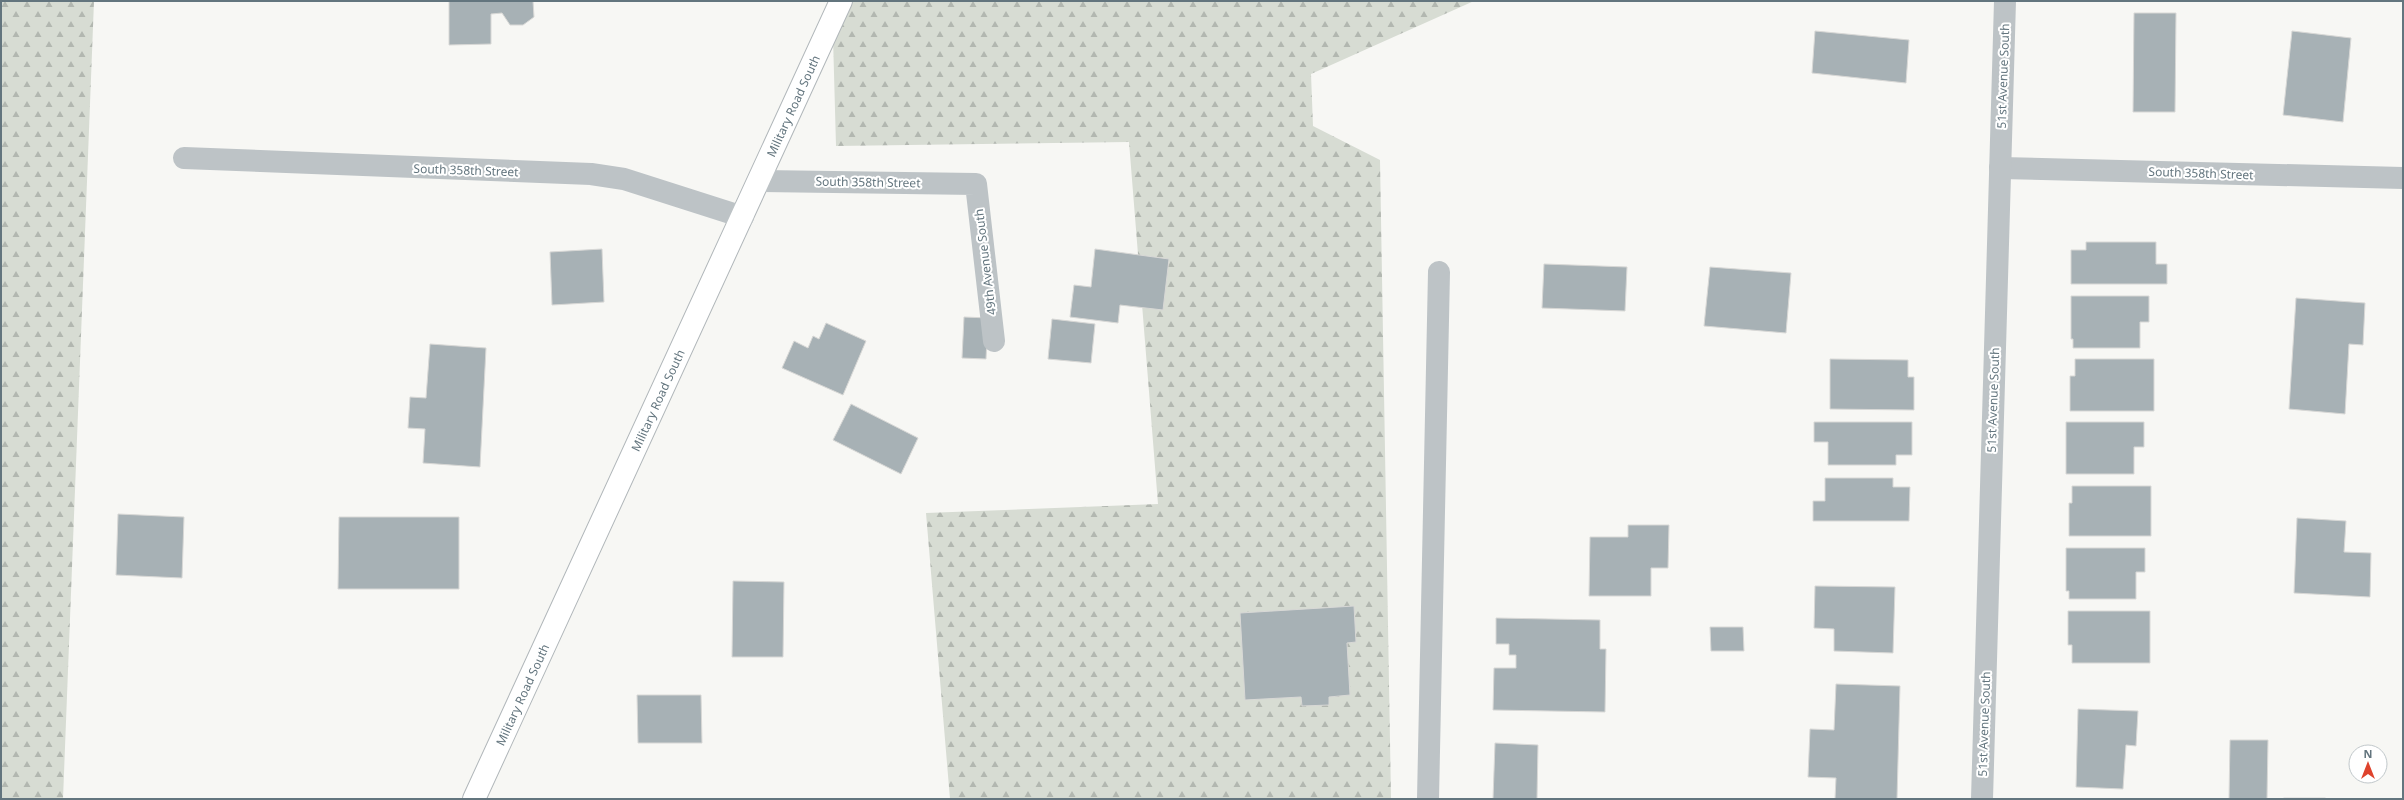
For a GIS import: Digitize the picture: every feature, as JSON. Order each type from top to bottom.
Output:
[{"type":"main road","name":"Military Road South","points":[[474,799],[743,217],[841,1]]},
{"type":"street","name":"51st Avenue South","points":[[1982,799],[2005,1]]},
{"type":"street","name":"South 358th Street","points":[[184,158],[591,174],[624,179],[743,217]]},
{"type":"street","name":"South 358th Street","points":[[2000,168],[2403,178]]},
{"type":"street","name":"South 358th Street","points":[[759,181],[976,184]]},
{"type":"street","name":"49th Avenue South","points":[[976,184],[994,341]]},
{"type":"street","points":[[1428,793],[1439,272]]},
{"type":"green space","points":[[1,1],[94,1],[63,799],[1,799]]},
{"type":"green space","points":[[832,1],[1474,1],[1311,74],[1313,126],[1380,160],[1391,799],[950,799],[926,513],[1158,504],[1129,142],[836,146]]},
{"type":"building","points":[[449,1],[533,1],[534,17],[523,25],[510,25],[502,13],[491,14],[491,44],[449,45]]},
{"type":"building","points":[[2134,13],[2176,13],[2175,112],[2133,112]]},
{"type":"building","points":[[1815,31],[1909,40],[1906,83],[1812,73]]},
{"type":"building","points":[[2292,31],[2351,38],[2343,122],[2283,115]]},
{"type":"building","points":[[2086,242],[2156,242],[2156,264],[2167,264],[2167,284],[2071,284],[2071,250],[2086,250]]},
{"type":"building","points":[[602,249],[604,302],[552,305],[550,252]]},
{"type":"building","points":[[1095,249],[1169,259],[1163,310],[1120,305],[1118,323],[1070,317],[1074,285],[1091,287]]},
{"type":"building","points":[[1544,264],[1627,267],[1625,311],[1542,308]]},
{"type":"building","points":[[1710,267],[1791,273],[1786,333],[1704,326]]},
{"type":"building","points":[[2071,296],[2149,296],[2149,322],[2140,322],[2140,348],[2073,348],[2073,339],[2071,339]]},
{"type":"building","points":[[2296,298],[2365,303],[2363,345],[2349,344],[2345,414],[2289,409]]},
{"type":"building","points":[[964,317],[988,318],[986,359],[962,358]]},
{"type":"building","points":[[1052,319],[1095,324],[1091,363],[1048,359]]},
{"type":"building","points":[[826,323],[866,341],[843,395],[782,368],[794,341],[808,348],[813,336],[819,339]]},
{"type":"building","points":[[430,344],[486,348],[480,467],[423,463],[425,429],[408,428],[410,397],[426,398]]},
{"type":"building","points":[[1830,359],[1908,360],[1908,377],[1914,377],[1914,410],[1830,409]]},
{"type":"building","points":[[2075,359],[2154,359],[2154,411],[2070,411],[2070,376],[2075,376]]},
{"type":"building","points":[[851,404],[918,438],[901,474],[833,440]]},
{"type":"building","points":[[1814,422],[1912,422],[1912,455],[1896,455],[1896,465],[1828,465],[1828,442],[1814,442]]},
{"type":"building","points":[[2066,422],[2144,422],[2144,447],[2134,447],[2134,474],[2066,474]]},
{"type":"building","points":[[1825,478],[1893,478],[1893,487],[1910,487],[1909,521],[1813,521],[1813,501],[1825,501]]},
{"type":"building","points":[[2072,486],[2151,486],[2151,536],[2069,536],[2069,503],[2072,503]]},
{"type":"building","points":[[118,514],[184,517],[182,578],[116,575]]},
{"type":"building","points":[[339,517],[459,517],[459,589],[338,589]]},
{"type":"building","points":[[2297,518],[2346,521],[2344,552],[2371,553],[2370,597],[2294,593]]},
{"type":"building","points":[[1628,525],[1669,525],[1668,568],[1651,568],[1651,596],[1589,596],[1590,537],[1628,537]]},
{"type":"building","points":[[2066,548],[2145,548],[2145,572],[2136,572],[2136,599],[2069,599],[2069,591],[2066,591]]},
{"type":"building","points":[[733,581],[784,582],[783,657],[732,657]]},
{"type":"building","points":[[1815,586],[1895,587],[1893,653],[1834,651],[1834,629],[1814,628]]},
{"type":"building","points":[[1354,606],[1356,642],[1347,643],[1350,695],[1329,697],[1329,705],[1302,706],[1301,697],[1245,700],[1240,613]]},
{"type":"building","points":[[2068,611],[2150,611],[2150,663],[2072,663],[2072,645],[2068,645]]},
{"type":"building","points":[[1496,618],[1600,620],[1600,649],[1606,649],[1605,712],[1493,710],[1494,668],[1516,668],[1516,655],[1509,655],[1509,644],[1496,644]]},
{"type":"building","points":[[1710,627],[1743,627],[1744,651],[1711,651]]},
{"type":"building","points":[[1836,684],[1900,686],[1897,799],[1835,799],[1836,778],[1808,777],[1810,729],[1834,730]]},
{"type":"building","points":[[637,695],[701,695],[702,743],[638,743]]},
{"type":"building","points":[[2078,709],[2138,711],[2136,746],[2126,745],[2123,789],[2076,787]]},
{"type":"building","points":[[2230,740],[2268,740],[2267,799],[2229,799]]},
{"type":"building","points":[[1495,743],[1538,745],[1537,799],[1493,799]]},
{"type":"building","points":[[2325,798],[2325,799],[2284,799]]}]
